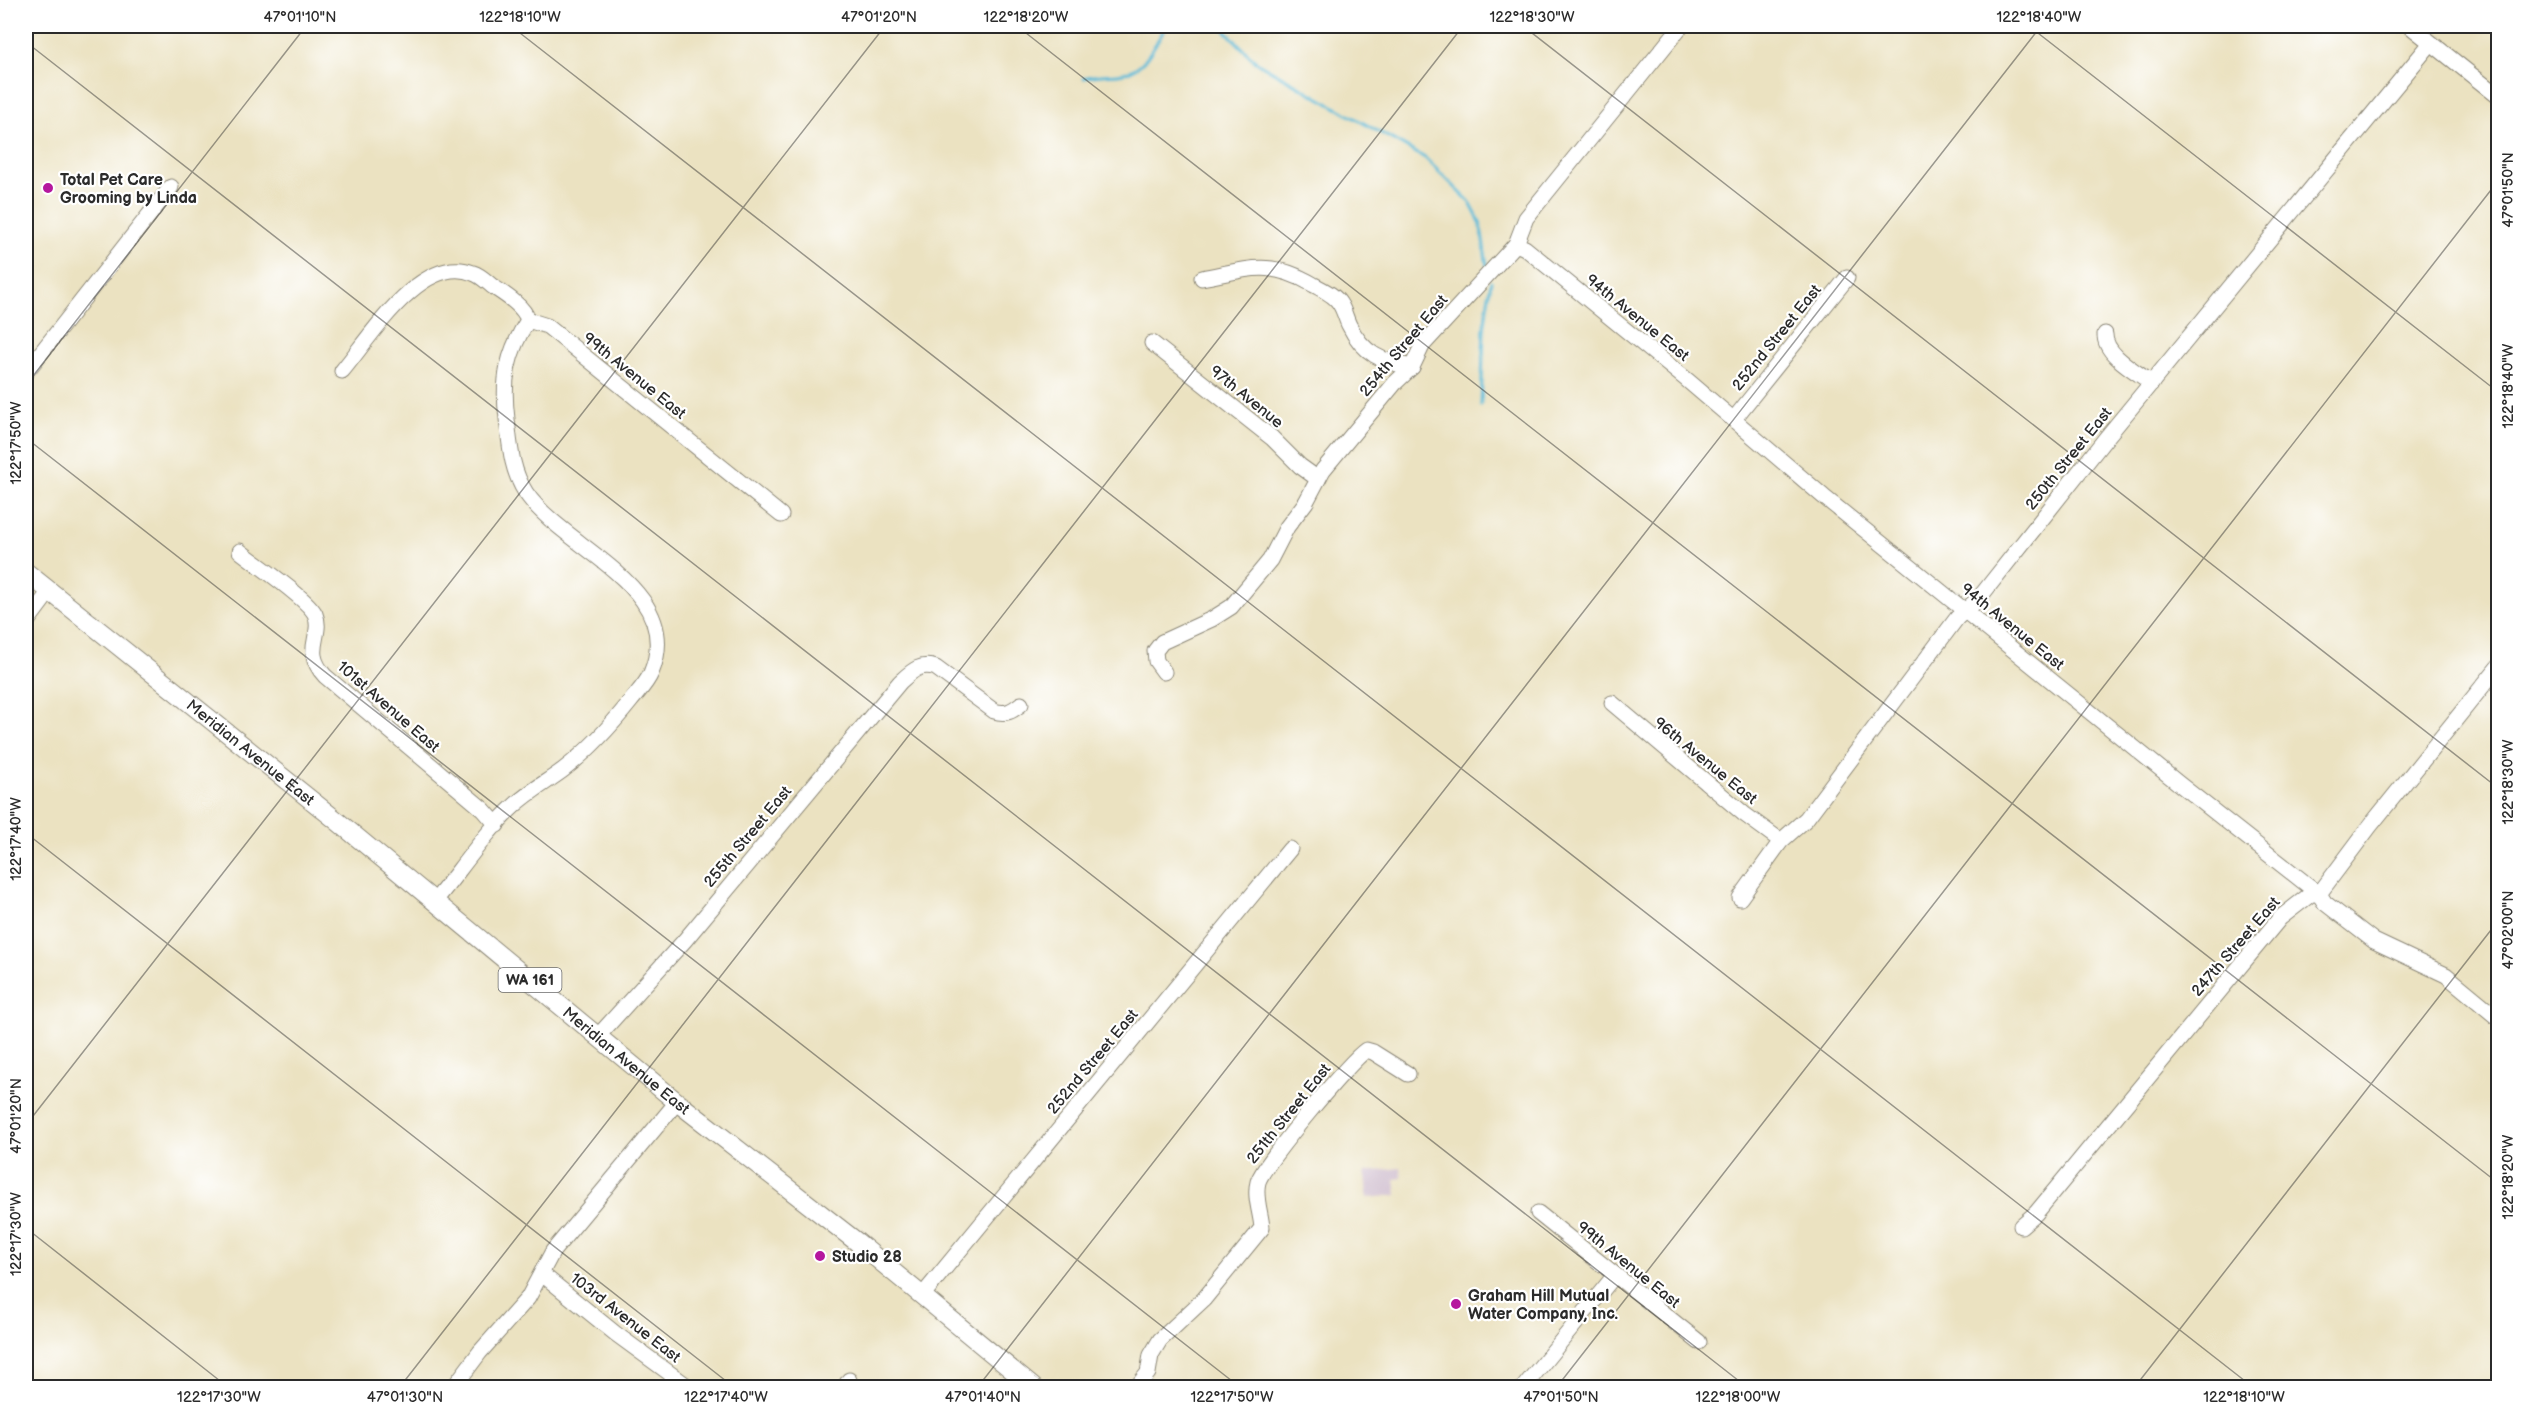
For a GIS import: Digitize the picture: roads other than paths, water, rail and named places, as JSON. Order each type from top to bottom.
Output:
[{"type":"main road","name":"Meridian Avenue East","points":[[26,572],[336,820],[600,1035],[677,1102],[1034,1388]]},
{"type":"street","name":"254th Street East","points":[[1164,672],[1156,661],[1155,651],[1162,642],[1212,619],[1231,607],[1270,560],[1287,527],[1306,502],[1318,479],[1381,400],[1412,367],[1422,346],[1516,244],[1526,218],[1681,26]]},
{"type":"street","points":[[2410,26],[2499,96]]},
{"type":"street","name":"250th Street East","points":[[1740,898],[1781,841],[1806,819],[1957,618],[1980,597],[2431,43]]},
{"type":"street","points":[[26,372],[171,187]]},
{"type":"street","name":"94th Avenue East","points":[[1516,244],[1525,248],[1734,419],[1824,497],[2319,894],[2325,903],[2374,941],[2446,975],[2499,1018]]},
{"type":"street","points":[[1203,278],[1253,268],[1282,269],[1302,277],[1330,293],[1341,304],[1350,327],[1366,349],[1386,363],[1412,367]]},
{"type":"street","name":"99th Avenue East","points":[[342,371],[408,292],[433,275],[465,270],[475,273],[505,295],[527,315],[528,320],[547,326],[781,515]]},
{"type":"street","name":"252nd Street East","points":[[1734,419],[1847,278]]},
{"type":"street","points":[[434,902],[514,806],[564,769],[589,747],[624,710],[651,674],[658,639],[655,621],[642,599],[616,572],[539,508],[518,479],[508,435],[504,380],[513,348],[528,320]]},
{"type":"street","points":[[2105,334],[2106,344],[2112,351],[2152,383]]},
{"type":"street","name":"97th Avenue","points":[[1152,343],[1272,438],[1300,466],[1318,479]]},
{"type":"street","name":"101st Avenue East","points":[[240,551],[303,601],[315,615],[317,625],[313,654],[316,665],[325,676],[484,810],[497,825]]},
{"type":"street","points":[[26,623],[50,591]]},
{"type":"street","name":"255th Street East","points":[[600,1035],[685,940],[900,682],[916,669],[925,665],[936,668],[994,711],[1006,713],[1021,704]]},
{"type":"street","name":"247th Street East","points":[[2021,1226],[2036,1213],[2280,918],[2311,894],[2319,894],[2370,826],[2499,667]]},
{"type":"street","name":"96th Avenue East","points":[[1612,703],[1721,795],[1781,841]]},
{"type":"street","name":"252nd Street East","points":[[922,1296],[1290,849]]},
{"type":"street","name":"251th Street East","points":[[1136,1388],[1148,1373],[1151,1354],[1160,1340],[1204,1299],[1262,1228],[1257,1197],[1259,1179],[1291,1135],[1345,1071],[1366,1050],[1408,1074]]},
{"type":"street","points":[[453,1388],[480,1352],[528,1298],[553,1251],[677,1102]]},
{"type":"street","name":"99th Avenue East","points":[[1538,1213],[1700,1342]]},
{"type":"street","name":"103rd Avenue East","points":[[542,1274],[616,1334],[690,1388]]},
{"type":"street","points":[[1523,1388],[1615,1275]]},
{"type":"waterway","points":[[1084,78],[1118,74],[1136,68],[1148,56],[1167,26]]},
{"type":"waterway","points":[[1221,26],[1256,62],[1425,158],[1469,201],[1480,222],[1487,266]]},
{"type":"waterway","points":[[1481,405],[1484,329],[1491,281]]},
{"type":"place","name":"Total Pet Care Grooming by Linda","points":[[48,188]]},
{"type":"place","name":"Studio 28","points":[[820,1256]]},
{"type":"place","name":"Graham Hill Mutual Water Company, Inc.","points":[[1456,1304]]}]
